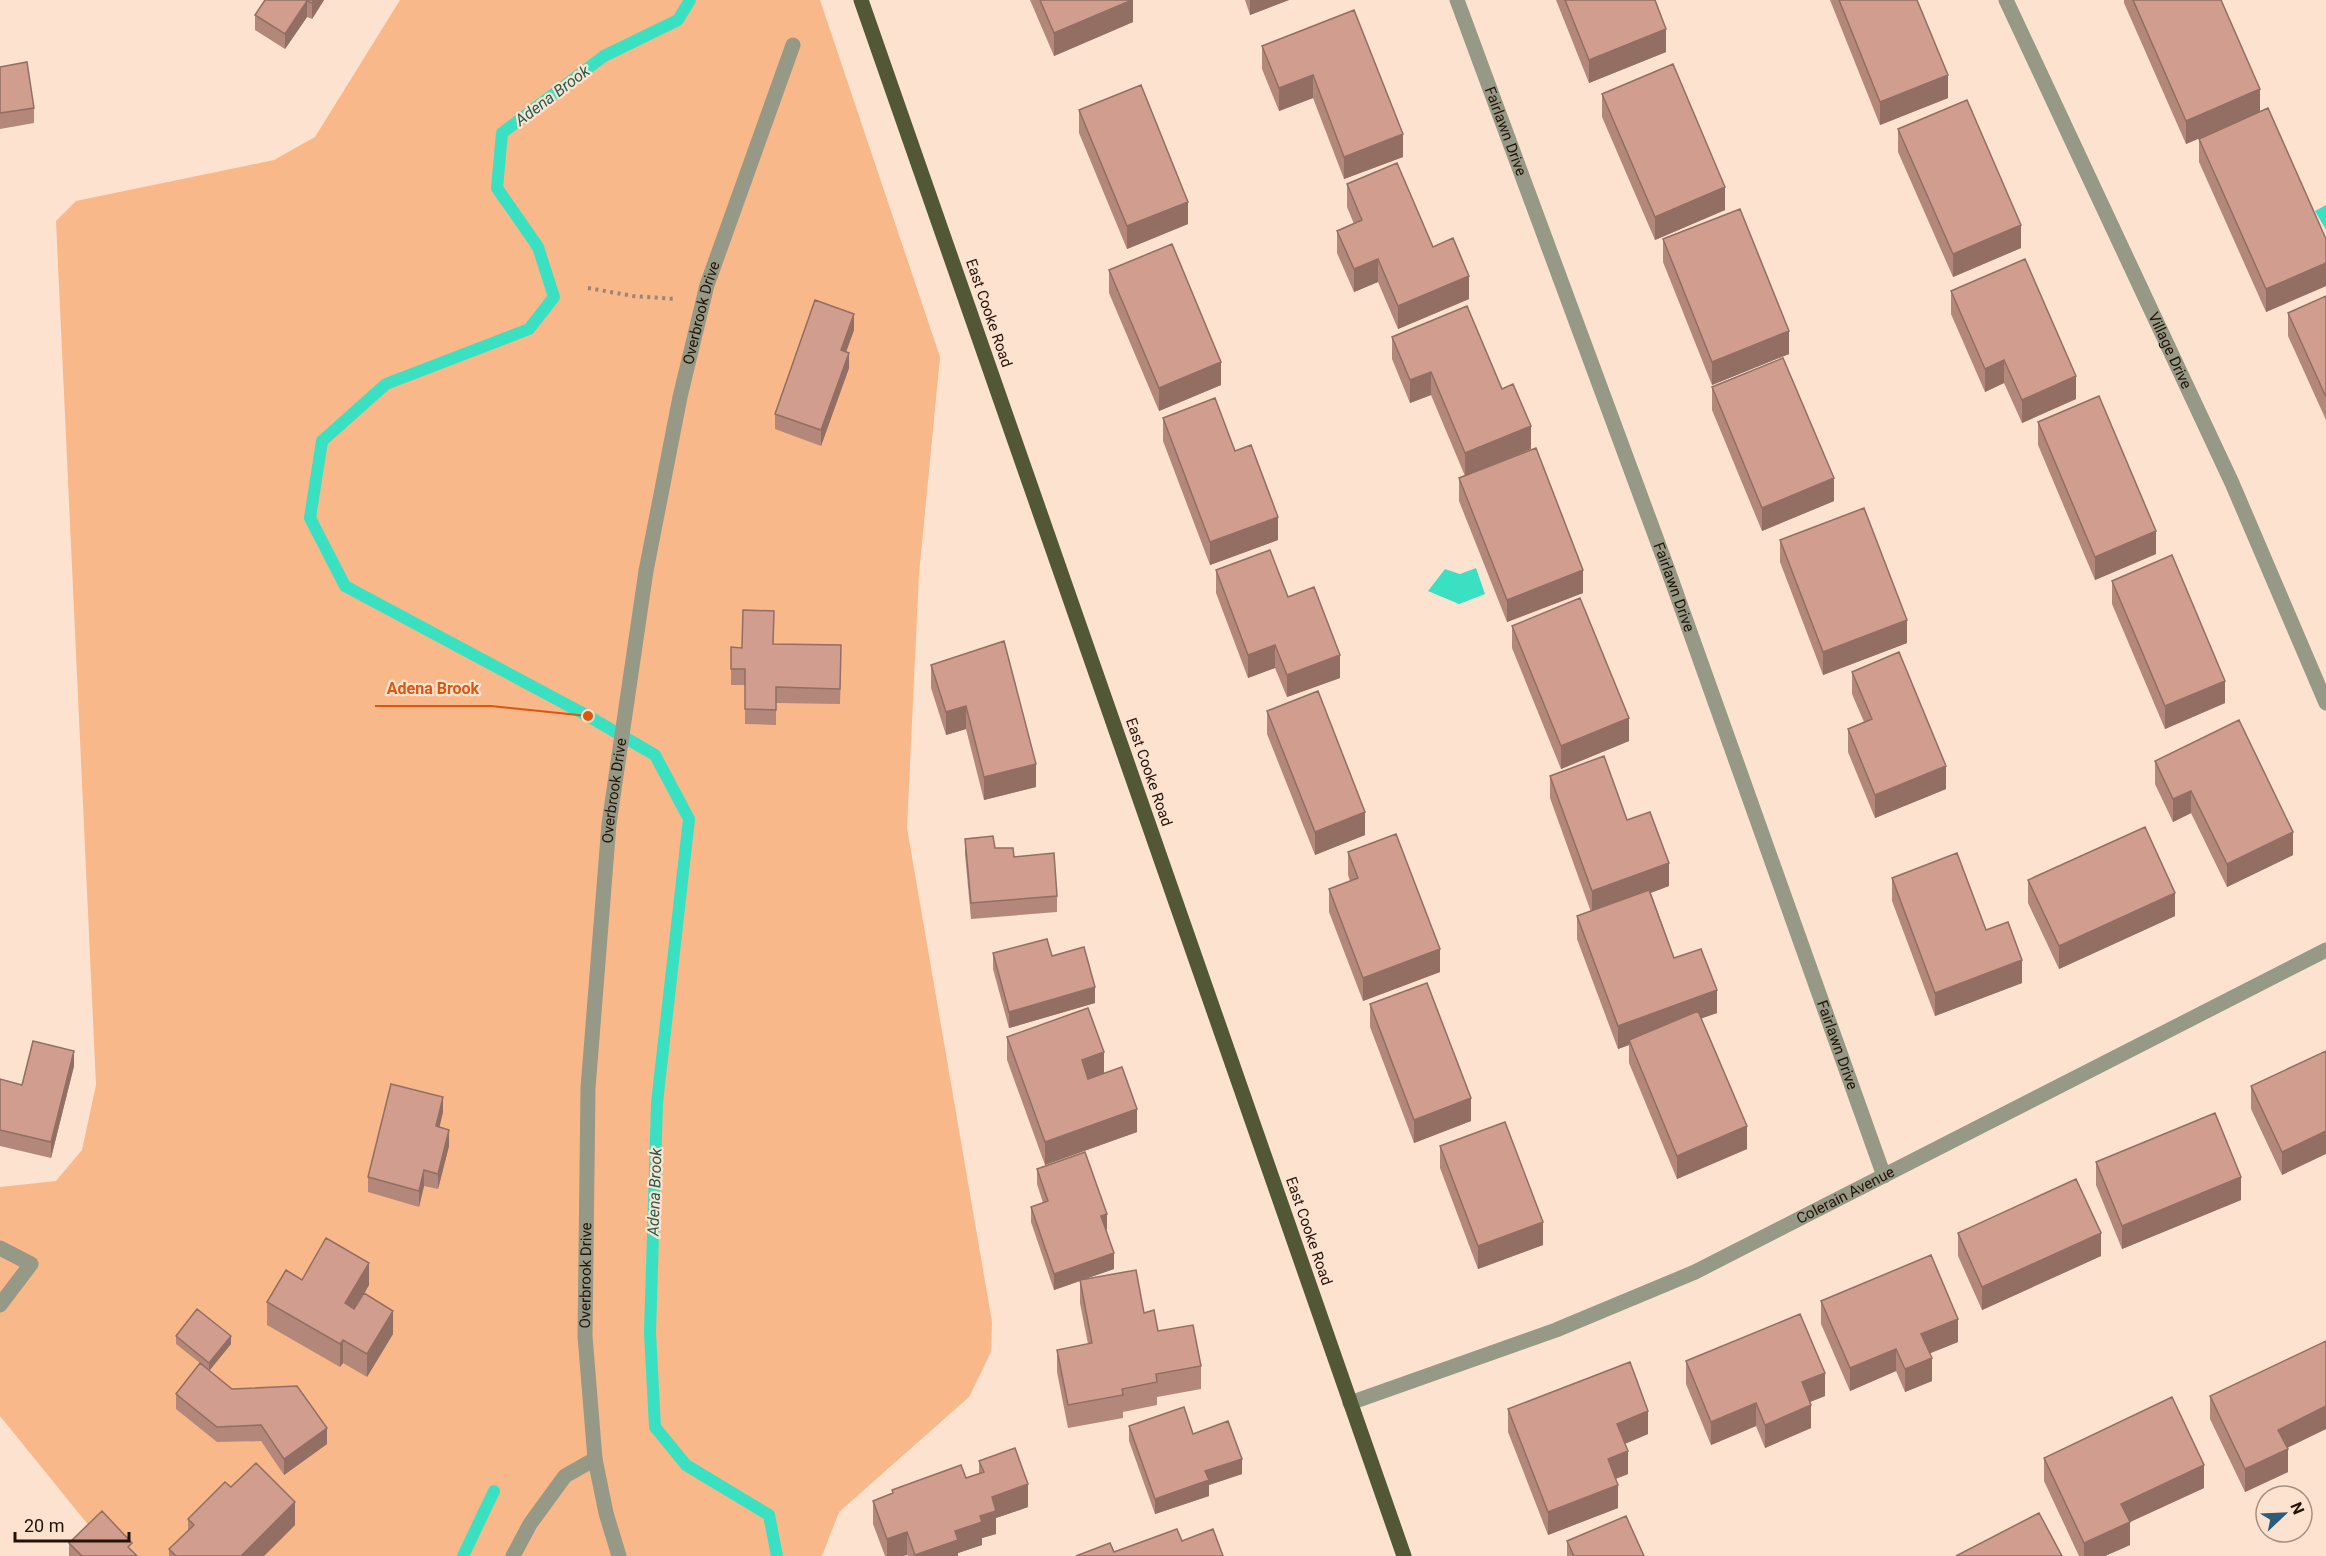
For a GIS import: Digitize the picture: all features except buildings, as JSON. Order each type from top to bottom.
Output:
[{"type":"main road","name":"East Cooke Road","points":[[861,0],[1404,1556]]},
{"type":"street","name":"Fairlawn Drive","points":[[1457,0],[1668,570],[1884,1176]]},
{"type":"street","name":"Village Drive","points":[[2006,0],[2232,483],[2326,703]]},
{"type":"street","name":"Overbrook Drive","points":[[620,1556],[606,1513],[594,1459],[585,1335],[588,1088],[609,824],[631,668],[680,397],[703,301],[793,45]]},
{"type":"street","name":"Colerain Avenue","points":[[1350,1403],[1556,1330],[1695,1272],[2326,950]]},
{"type":"street","points":[[0,1248],[31,1264],[0,1305]]},
{"type":"street","points":[[513,1556],[530,1524],[565,1476],[594,1459]]},
{"type":"path","points":[[588,288],[633,296],[703,301]]},
{"type":"shaded area","points":[[400,0],[820,0],[940,357],[919,574],[907,828],[992,1322],[991,1352],[969,1397],[839,1512],[822,1556],[109,1556],[107,1548],[0,1416],[0,1187],[56,1181],[82,1150],[96,1085],[56,221],[76,201],[274,160],[315,137]]},
{"type":"water","points":[[2326,205],[2326,230],[2315,211]]},
{"type":"water","points":[[1476,568],[1485,594],[1459,604],[1428,591],[1445,569],[1460,574]]},
{"type":"waterway","name":"Adena Brook","points":[[690,0],[678,20],[604,56],[502,133],[497,188],[538,247],[554,297],[529,329],[386,384],[322,441],[310,518],[345,586],[588,716],[655,755],[689,819],[657,1103],[650,1333],[655,1427],[686,1465],[769,1515],[777,1556]]},
{"type":"waterway","points":[[463,1556],[494,1491]]},
{"type":"place","name":"Adena Brook","points":[[588,716]]}]
